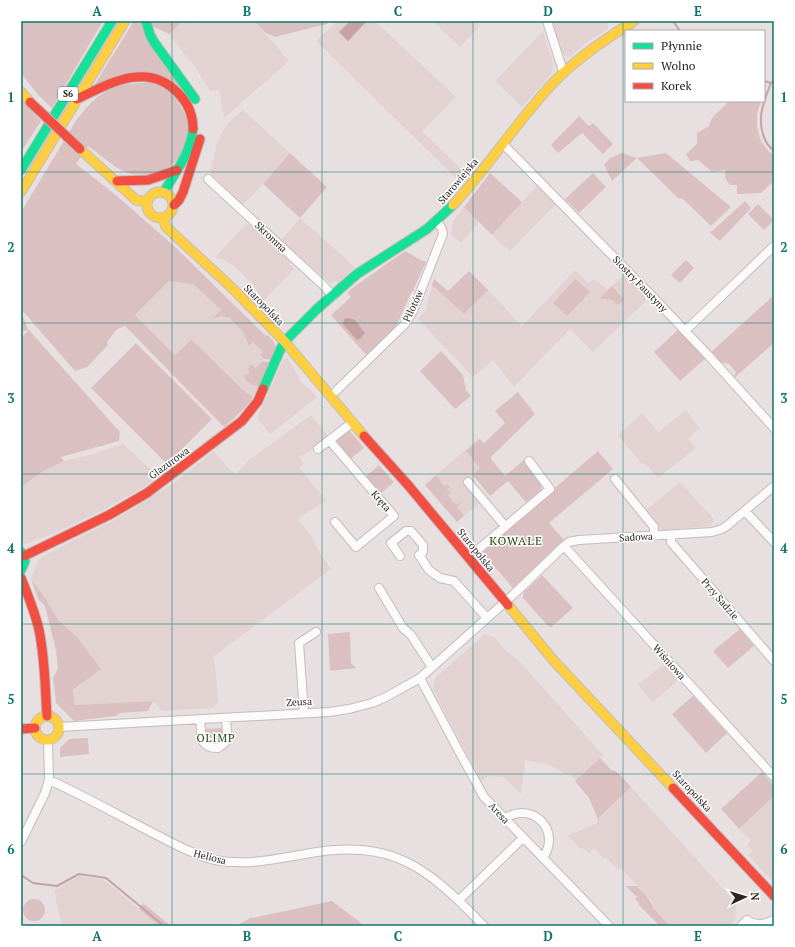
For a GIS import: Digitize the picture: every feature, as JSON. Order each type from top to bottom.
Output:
[{"type":"main road","name":"S6","points":[[22,168],[112,21]]},
{"type":"main road","name":"S6","points":[[21,192],[125,21]]},
{"type":"main road","points":[[146,21],[150,35],[154,42],[196,101],[200,118],[200,142],[183,192],[179,200],[174,205],[171,213],[163,218]]},
{"type":"main road","name":"Starowiejska","points":[[285,342],[333,296],[367,267],[437,221],[452,206],[552,85],[582,57],[601,42],[634,21]]},
{"type":"main road","points":[[77,99],[109,83],[125,77],[150,76],[171,85],[179,93],[190,110],[193,122],[192,138],[164,192]]},
{"type":"main road","points":[[21,92],[80,150],[136,200],[147,202],[151,195],[155,192],[164,192],[171,196],[174,205]]},
{"type":"main road","points":[[117,182],[148,180],[176,170]]},
{"type":"main road","name":"Staropolska","points":[[147,202],[147,207],[151,215],[163,218],[166,227],[230,286],[285,342],[408,485],[577,686],[650,762],[774,896]]},
{"type":"main road","name":"Glazurowa","points":[[22,554],[109,515],[147,493],[242,421],[258,401],[285,342]]},
{"type":"main road","points":[[21,570],[24,565],[22,554]]},
{"type":"main road","points":[[21,578],[31,603],[40,634],[45,675],[47,716]]},
{"type":"main road","points":[[47,716],[55,718],[60,727],[57,736],[48,740],[39,737],[35,728],[38,720],[47,716]]},
{"type":"main road","points":[[21,729],[35,728]]},
{"type":"street","points":[[547,21],[562,68],[566,72]]},
{"type":"street","name":"Siostry Faustyny","points":[[503,144],[585,226],[685,331],[774,428]]},
{"type":"street","name":"Skromna","points":[[208,179],[333,296]]},
{"type":"street","name":"Pilotów","points":[[336,390],[405,324],[413,311],[443,234],[437,221]]},
{"type":"street","points":[[685,331],[774,246]]},
{"type":"street","points":[[318,450],[353,422]]},
{"type":"street","name":"Kręta","points":[[330,441],[394,516],[356,546],[335,522]]},
{"type":"street","points":[[468,558],[550,489],[529,461]]},
{"type":"street","points":[[615,479],[654,527],[654,536]]},
{"type":"street","points":[[468,482],[505,526]]},
{"type":"street","name":"Sadowa","points":[[505,602],[569,542],[579,540],[712,532],[722,529],[728,525],[774,487]]},
{"type":"street","points":[[745,511],[774,542]]},
{"type":"street","points":[[400,556],[391,543],[406,531],[411,532],[423,545],[423,552],[419,555],[429,570],[440,578],[454,581],[487,618]]},
{"type":"street","name":"Przy Sadzie","points":[[671,535],[671,542],[774,661]]},
{"type":"street","name":"Wiśniowa","points":[[564,546],[774,778]]},
{"type":"street","points":[[379,588],[404,628],[411,635],[432,667]]},
{"type":"street","name":"Zeusa","points":[[60,727],[304,713],[340,710],[372,703],[420,678],[505,602]]},
{"type":"street","points":[[304,713],[299,643],[316,632]]},
{"type":"street","name":"Aresa","points":[[420,678],[479,789],[522,838],[609,926]]},
{"type":"street","points":[[200,719],[203,744],[209,747],[218,748],[226,742],[226,718]]},
{"type":"street","points":[[21,842],[45,793],[49,780],[48,740]]},
{"type":"street","name":"Heliosa","points":[[49,780],[186,850],[216,860],[229,862],[251,862],[324,850],[346,848],[386,853],[421,868],[459,900],[484,926]]},
{"type":"street","points":[[504,819],[516,813],[525,813],[533,815],[540,820],[546,827],[549,836],[549,845],[543,858]]},
{"type":"street","points":[[459,900],[522,838]]},
{"type":"street","points":[[741,926],[747,920],[754,925],[763,924],[774,920]]},
{"type":"shaded area","points":[[21,21],[103,21],[52,108],[38,95],[21,73]]},
{"type":"shaded area","points":[[134,21],[143,21],[183,89],[163,75],[93,87]]},
{"type":"shaded area","points":[[152,21],[183,21],[169,34],[152,26]]},
{"type":"shaded area","points":[[183,21],[254,21],[289,61],[224,118],[219,90],[210,91],[194,66],[169,34]]},
{"type":"shaded area","points":[[254,21],[329,21],[327,24],[275,37],[266,33]]},
{"type":"shaded area","points":[[337,21],[375,21],[456,97],[422,131],[467,175],[461,183],[316,41]]},
{"type":"shaded area","points":[[350,21],[367,21],[348,41],[339,32]]},
{"type":"shaded area","points":[[433,21],[475,21],[480,26],[460,47]]},
{"type":"shaded area","points":[[551,21],[608,21],[608,29],[586,43],[570,57],[561,54]]},
{"type":"shaded area","points":[[543,31],[553,63],[552,74],[522,107],[495,81]]},
{"type":"shaded area","points":[[151,82],[172,92],[187,117],[188,137],[179,157],[171,166],[150,175],[131,174],[117,168],[88,146],[76,164],[116,195],[173,245],[266,336],[268,335],[275,345],[275,350],[270,360],[264,359],[260,355],[263,352],[253,342],[249,346],[242,331],[229,318],[222,316],[212,319],[204,326],[221,310],[193,284],[169,281],[135,315],[175,355],[191,339],[242,389],[253,397],[246,407],[224,427],[125,326],[117,329],[107,342],[108,345],[87,367],[75,371],[21,309],[21,212],[77,119],[97,97],[118,85]]},
{"type":"shaded area","points":[[21,100],[41,121],[21,152]]},
{"type":"shaded area","points":[[727,102],[761,102],[757,114],[757,127],[763,144],[769,152],[774,155],[774,181],[761,193],[737,194],[737,185],[730,185],[725,178],[725,170],[712,172],[698,160],[690,161],[686,154],[697,144],[697,133],[709,126],[714,115]]},
{"type":"shaded area","points":[[243,110],[290,153],[243,205],[210,173],[217,143],[226,125]]},
{"type":"shaded area","points":[[579,116],[589,126],[593,123],[613,144],[603,154],[582,133],[558,153],[551,145]]},
{"type":"shaded area","points":[[290,153],[327,187],[300,218],[263,184]]},
{"type":"shaded area","points":[[622,153],[637,158],[612,181],[604,165],[610,158]]},
{"type":"shaded area","points":[[666,153],[731,207],[711,226],[683,199],[678,198],[637,158]]},
{"type":"shaded area","points":[[490,173],[522,202],[492,235],[464,207]]},
{"type":"shaded area","points":[[593,173],[606,187],[579,213],[565,199]]},
{"type":"shaded area","points":[[538,184],[557,203],[510,251],[492,235]]},
{"type":"shaded area","points":[[745,201],[751,208],[720,241],[710,233]]},
{"type":"shaded area","points":[[758,204],[774,220],[764,230],[748,214]]},
{"type":"shaded area","points":[[464,207],[479,222],[461,243],[451,234],[453,221]]},
{"type":"shaded area","points":[[300,218],[355,267],[338,283],[336,281],[330,283],[281,240]]},
{"type":"shaded area","points":[[247,223],[291,262],[289,264],[295,269],[263,301],[253,284],[234,266],[221,258],[219,259],[215,257]]},
{"type":"shaded area","points":[[405,251],[426,262],[414,291],[412,291],[395,329],[367,356],[331,315],[351,297],[347,293],[351,289]]},
{"type":"shaded area","points":[[686,260],[694,268],[680,283],[671,275]]},
{"type":"shaded area","points":[[575,270],[589,284],[594,279],[608,290],[625,273],[645,294],[645,302],[593,352],[570,329],[514,387],[493,360],[473,377],[418,319],[426,310],[432,285],[464,314],[488,290],[522,326]]},
{"type":"shaded area","points":[[469,271],[488,290],[464,314],[432,285],[434,279],[448,291]]},
{"type":"shaded area","points":[[575,279],[590,292],[567,316],[553,303]]},
{"type":"shaded area","points":[[169,281],[193,284],[221,310],[213,318],[222,316],[228,318],[242,331],[248,345],[253,341],[263,352],[260,355],[264,359],[255,368],[250,364],[249,373],[244,377],[260,384],[253,397],[242,389],[191,339],[175,355],[135,315]]},
{"type":"shaded area","points":[[612,286],[625,299],[618,305],[612,300],[600,298]]},
{"type":"shaded area","points":[[774,295],[774,343],[733,379],[736,372],[729,364],[718,362],[710,353]]},
{"type":"shaded area","points":[[21,311],[28,329],[120,432],[119,441],[61,457],[64,461],[42,472],[21,487],[21,339],[28,330],[21,332]]},
{"type":"shaded area","points":[[349,318],[355,320],[365,333],[357,340],[343,324],[344,319]]},
{"type":"shaded area","points":[[679,329],[707,357],[680,381],[654,352]]},
{"type":"shaded area","points":[[136,343],[212,419],[167,464],[91,388]]},
{"type":"shaded area","points":[[441,351],[463,375],[466,390],[471,396],[455,409],[420,371]]},
{"type":"shaded area","points":[[287,358],[300,378],[299,380],[318,397],[270,434],[257,418],[283,360]]},
{"type":"shaded area","points":[[263,361],[270,362],[260,384],[256,386],[249,383],[245,378],[244,373],[247,375],[249,373],[248,369],[250,367],[248,366],[251,364],[255,368]]},
{"type":"shaded area","points":[[518,392],[535,414],[490,458],[505,476],[524,460],[542,483],[541,490],[526,502],[508,481],[490,496],[473,475],[480,468],[466,451],[480,439],[484,443],[505,423],[495,411]]},
{"type":"shaded area","points":[[686,410],[700,428],[688,438],[696,448],[658,478],[648,466],[641,463],[618,435],[642,413],[658,432]]},
{"type":"shaded area","points":[[311,415],[329,437],[315,448],[299,457],[304,464],[299,468],[326,500],[298,519],[311,536],[321,555],[331,569],[213,657],[216,672],[218,702],[213,708],[162,711],[153,701],[75,705],[73,691],[100,669],[77,637],[58,620],[46,599],[31,579],[39,559],[118,518],[175,482],[214,451],[229,469],[236,474],[249,460]]},
{"type":"shaded area","points":[[349,430],[364,448],[349,460],[334,443]]},
{"type":"shaded area","points":[[479,438],[493,455],[490,458],[508,480],[490,496],[473,475],[465,483],[481,502],[457,522],[425,485]]},
{"type":"shaded area","points":[[123,444],[154,472],[154,479],[144,487],[103,510],[55,533],[26,544],[21,542],[21,487],[42,472],[64,461],[86,456]]},
{"type":"shaded area","points":[[598,451],[613,469],[549,523],[564,540],[513,588],[481,551]]},
{"type":"shaded area","points":[[379,465],[394,482],[379,495],[364,478]]},
{"type":"shaded area","points":[[436,475],[444,486],[447,484],[450,487],[447,489],[450,493],[448,495],[453,503],[454,502],[457,505],[462,501],[457,507],[464,516],[457,522],[425,485]]},
{"type":"shaded area","points":[[680,482],[714,519],[711,526],[662,530],[646,510]]},
{"type":"shaded area","points":[[542,575],[573,608],[550,628],[523,598],[523,593]]},
{"type":"shaded area","points":[[31,579],[46,599],[58,620],[77,637],[101,669],[73,690],[75,705],[153,701],[148,711],[120,713],[116,716],[74,721],[56,703],[53,678],[58,668],[56,651],[45,606],[38,599]]},
{"type":"shaded area","points":[[740,629],[754,646],[728,668],[713,651]]},
{"type":"shaded area","points":[[350,632],[351,663],[356,668],[330,671],[328,634]]},
{"type":"shaded area","points":[[485,634],[494,637],[505,650],[520,662],[603,755],[576,780],[570,774],[568,775],[548,764],[525,760],[521,794],[504,777],[489,776],[481,781],[433,689],[435,678]]},
{"type":"shaded area","points":[[661,666],[667,666],[679,680],[652,702],[638,685]]},
{"type":"shaded area","points":[[693,696],[727,733],[706,753],[672,714]]},
{"type":"shaded area","points":[[224,728],[224,739],[219,745],[207,743],[204,729]]},
{"type":"shaded area","points":[[88,738],[89,754],[60,757],[60,748],[69,739]]},
{"type":"shaded area","points":[[600,758],[612,771],[613,770],[618,773],[631,787],[599,818],[599,822],[589,798],[575,781]]},
{"type":"shaded area","points":[[762,772],[774,786],[774,796],[739,829],[721,809]]},
{"type":"shaded area","points":[[631,787],[736,903],[735,920],[728,926],[670,926],[652,907],[654,904],[621,868],[618,870],[606,857],[604,859],[594,848],[589,853],[583,848],[581,850],[568,836],[599,822],[599,819]]},
{"type":"shaded area","points":[[774,796],[774,883],[748,855],[753,851],[747,845],[751,841],[739,829]]},
{"type":"shaded area","points":[[79,876],[104,880],[159,926],[56,926],[61,923],[54,889],[57,889]]},
{"type":"shaded area","points":[[626,886],[637,886],[648,898],[653,906],[652,907],[670,926],[660,926],[639,905],[635,899],[637,897]]},
{"type":"shaded area","points":[[34,899],[42,902],[45,910],[42,918],[34,921],[26,918],[23,910],[26,902]]},
{"type":"shaded area","points":[[332,901],[365,926],[236,926],[252,917]]},
{"type":"shaded area","points":[[143,903],[171,926],[159,926],[139,909]]},
{"type":"waterway","points":[[673,21],[679,30]]},
{"type":"waterway","points":[[765,81],[771,83]]},
{"type":"waterway","points":[[765,100],[771,83],[774,81]]},
{"type":"waterway","points":[[764,102],[761,121],[762,131],[765,140],[774,150]]},
{"type":"waterway","points":[[21,875],[33,883],[57,886],[79,874],[106,878],[164,926]]},
{"type":"traffic: fast","points":[[21,170],[112,21]]},
{"type":"traffic: fast","points":[[146,21],[150,35],[154,42],[195,99]]},
{"type":"traffic: fast","points":[[164,192],[186,154],[192,138],[193,129]]},
{"type":"traffic: fast","points":[[263,389],[281,348],[289,337],[317,309],[357,274],[427,229],[453,205]]},
{"type":"traffic: fast","points":[[21,552],[25,561],[21,570]]},
{"type":"traffic: slow","points":[[21,192],[125,21]]},
{"type":"traffic: slow","points":[[453,205],[554,82],[582,57],[634,21]]},
{"type":"traffic: slow","points":[[21,92],[30,102]]},
{"type":"traffic: slow","points":[[80,149],[136,200],[147,202]]},
{"type":"traffic: slow","points":[[160,192],[169,196],[173,205],[169,214],[160,218],[151,214],[147,205],[151,196],[160,192]]},
{"type":"traffic: slow","points":[[163,218],[166,227],[230,286],[285,342],[364,436]]},
{"type":"traffic: slow","points":[[508,605],[554,661],[673,788]]},
{"type":"traffic: slow","points":[[47,716],[52,717],[58,723],[59,728],[58,733],[52,739],[47,740],[42,739],[36,733],[35,728],[36,723],[42,717],[47,716]]},
{"type":"traffic: jam","points":[[77,99],[102,87],[129,78],[154,78],[166,83],[182,97],[189,110],[193,129]]},
{"type":"traffic: jam","points":[[30,102],[80,149]]},
{"type":"traffic: jam","points":[[174,205],[179,200],[183,192],[200,139]]},
{"type":"traffic: jam","points":[[117,181],[148,180],[177,170]]},
{"type":"traffic: jam","points":[[24,556],[109,515],[147,493],[242,421],[258,401],[263,389]]},
{"type":"traffic: jam","points":[[364,436],[408,485],[508,605]]},
{"type":"traffic: jam","points":[[21,578],[39,630],[44,662],[47,716]]},
{"type":"traffic: jam","points":[[21,729],[35,728]]},
{"type":"traffic: jam","points":[[673,788],[774,896]]},
{"type":"district","name":"KOWALE","points":[[516,540]]},
{"type":"district","name":"OLIMP","points":[[216,738]]}]
